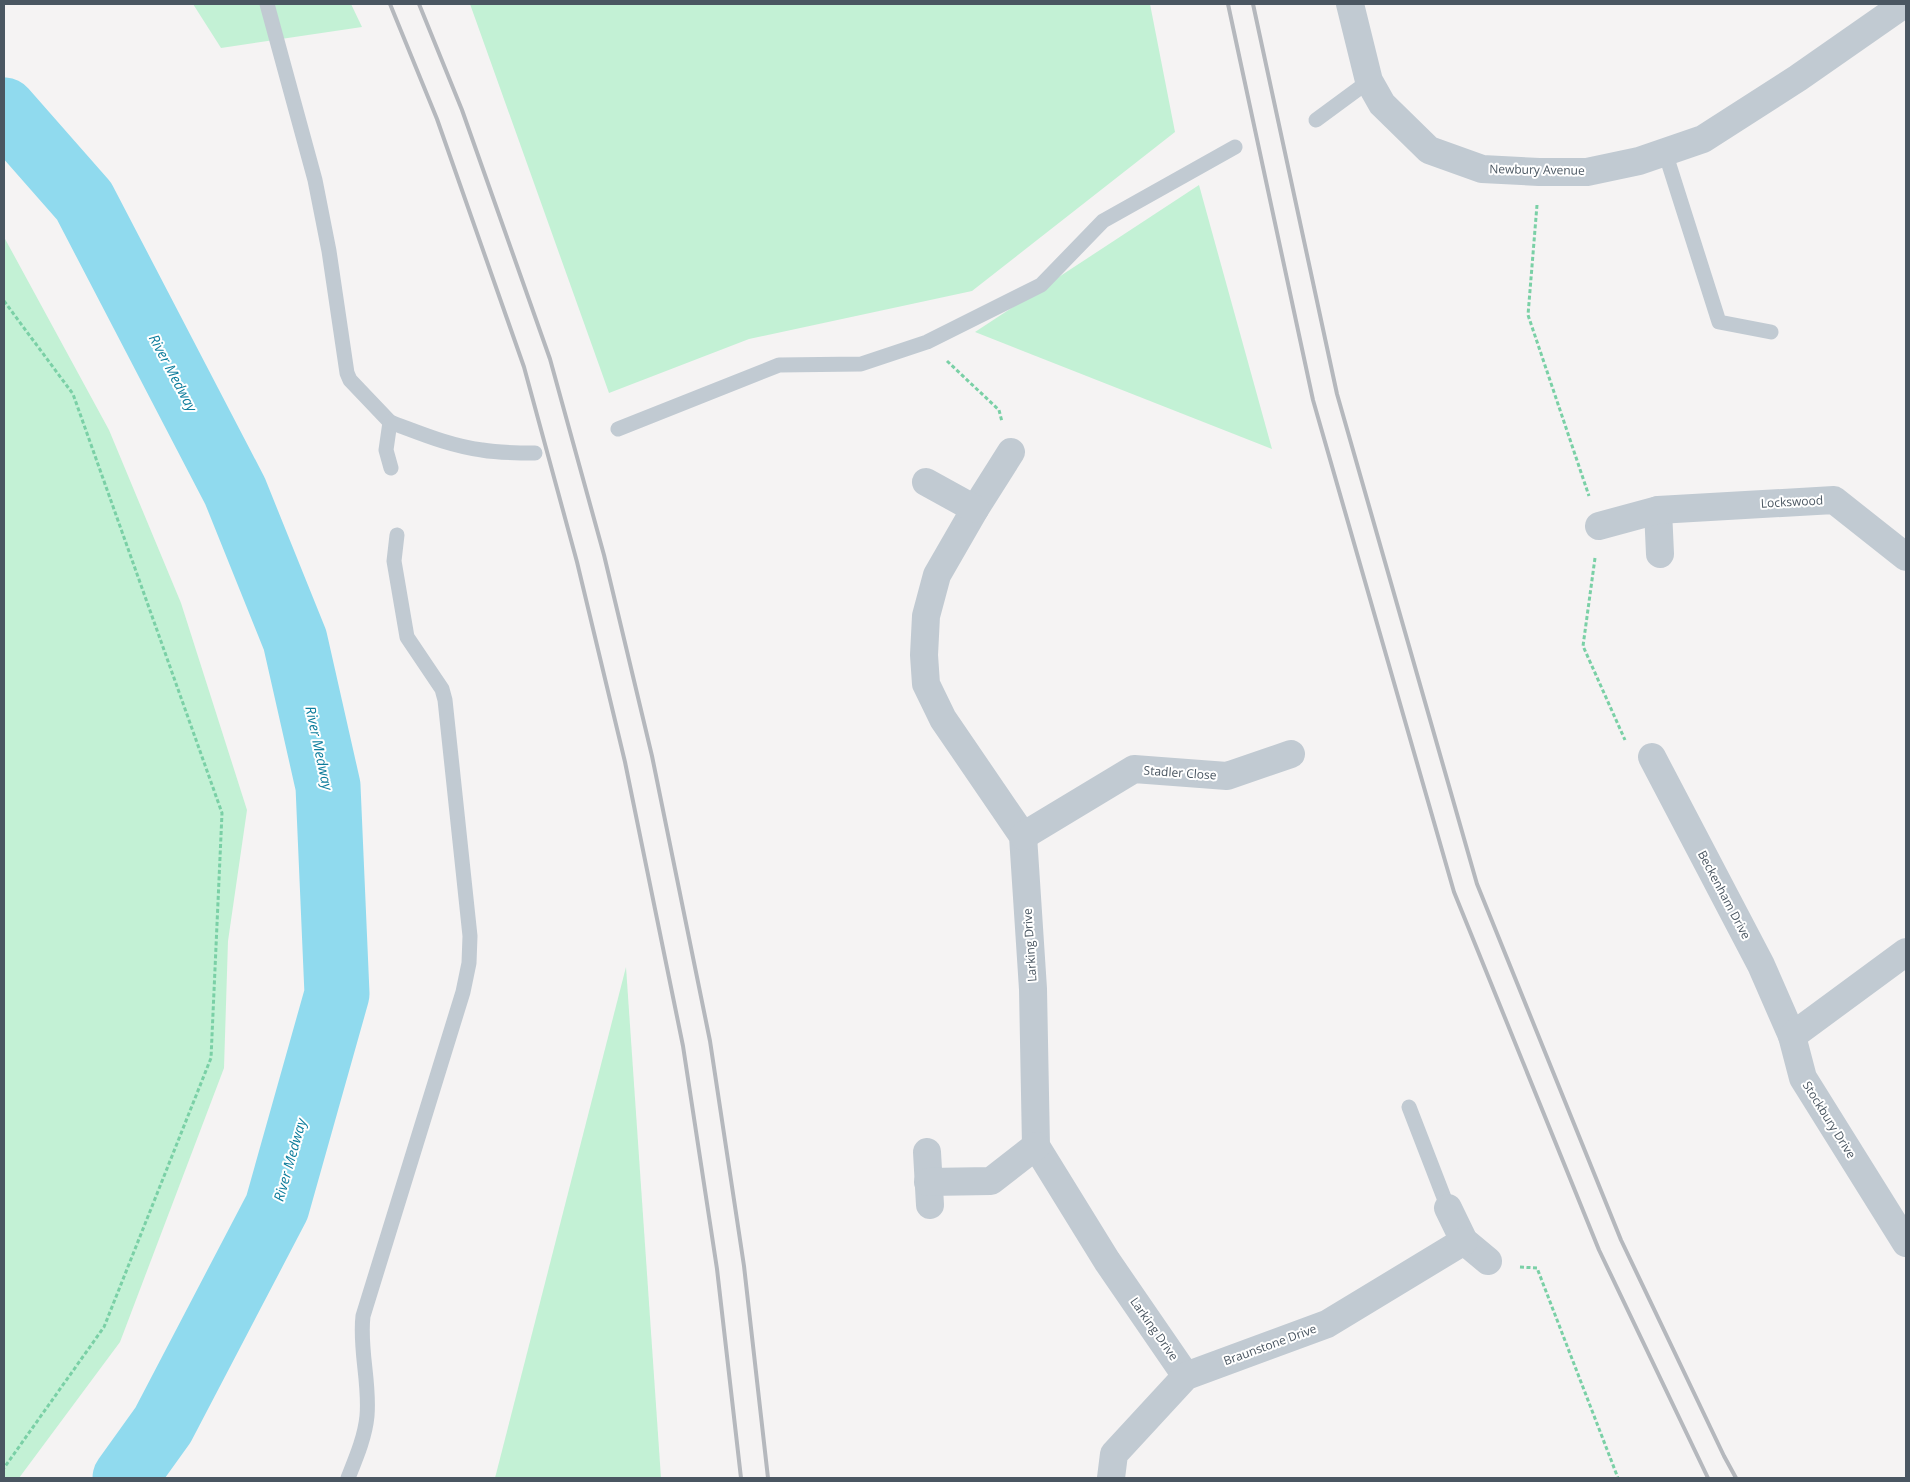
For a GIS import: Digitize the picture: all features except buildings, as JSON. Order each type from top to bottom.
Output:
[{"type":"street","name":"Newbury Avenue","points":[[1350,4],[1369,81],[1382,104],[1429,150],[1482,169],[1539,172],[1587,172],[1639,162],[1703,139],[1798,78],[1904,4]]},
{"type":"street","points":[[1011,452],[937,575],[926,616],[924,655],[926,684],[942,719],[1023,836]]},
{"type":"street","points":[[926,482],[975,509]]},
{"type":"street","name":"Lockswood","points":[[1599,526],[1658,510],[1834,500],[1906,557]]},
{"type":"street","points":[[1658,510],[1660,554]]},
{"type":"street","name":"Stadler Close","points":[[1023,836],[1134,770],[1227,776],[1291,754]]},
{"type":"street","name":"Beckenham Drive","points":[[1652,757],[1761,965],[1792,1036]]},
{"type":"street","name":"Larking Drive","points":[[1023,836],[1033,989],[1036,1146],[1107,1261],[1186,1376]]},
{"type":"street","points":[[1792,1036],[1906,952]]},
{"type":"street","name":"Stockbury Drive","points":[[1792,1036],[1803,1078],[1906,1243]]},
{"type":"street","points":[[927,1152],[929,1193],[991,1181],[1036,1146]]},
{"type":"street","points":[[1448,1208],[1464,1241],[1488,1261]]},
{"type":"street","name":"Braunstone Drive","points":[[1111,1478],[1114,1454],[1186,1376],[1327,1324],[1464,1241]]},
{"type":"lane","points":[[267,4],[315,180],[329,251],[347,373],[350,380],[390,422],[480,450],[503,453],[535,453]]},
{"type":"lane","points":[[1316,120],[1369,81]]},
{"type":"lane","points":[[618,429],[779,365],[861,364],[927,342],[1041,285],[1103,221],[1234,147]]},
{"type":"lane","points":[[1665,152],[1719,322],[1771,332]]},
{"type":"lane","points":[[390,422],[386,450],[392,468]]},
{"type":"lane","points":[[348,1478],[358,1452],[367,1415],[362,1347],[363,1316],[463,992],[469,963],[470,936],[445,700],[442,689],[407,637],[394,561],[397,535]]},
{"type":"lane","points":[[1409,1107],[1448,1208]]},
{"type":"path","points":[[1539,172],[1528,315],[1599,526],[1583,646],[1636,763],[1652,757]]},
{"type":"path","points":[[4,301],[73,394],[222,813],[211,1058],[104,1327],[4,1468]]},
{"type":"path","points":[[927,342],[999,410],[1011,452]]},
{"type":"path","points":[[1488,1261],[1510,1266],[1537,1268],[1618,1478]]},
{"type":"green space","points":[[193,4],[351,4],[362,27],[221,48]]},
{"type":"green space","points":[[470,4],[1150,4],[1175,132],[972,291],[749,339],[609,393]]},
{"type":"green space","points":[[1199,185],[1272,449],[975,332]]},
{"type":"green space","points":[[4,237],[109,430],[181,603],[247,810],[228,941],[224,1068],[120,1342],[19,1478],[4,1478]]},
{"type":"green space","points":[[626,967],[661,1478],[495,1478]]},
{"type":"waterway","name":"River Medway","points":[[4,110],[84,201],[235,491],[295,640],[328,786],[337,994],[277,1207],[163,1425],[125,1478]]},
{"type":"railway","points":[[390,4],[437,119],[524,367],[577,562],[625,762],[683,1046],[717,1269],[741,1478]]},
{"type":"railway","points":[[419,4],[462,110],[550,359],[604,555],[652,756],[710,1041],[744,1266],[768,1478]]},
{"type":"railway","points":[[1228,4],[1313,400],[1454,892],[1599,1250],[1708,1478]]},
{"type":"railway","points":[[1253,4],[1337,394],[1477,884],[1621,1240],[1736,1478]]}]
